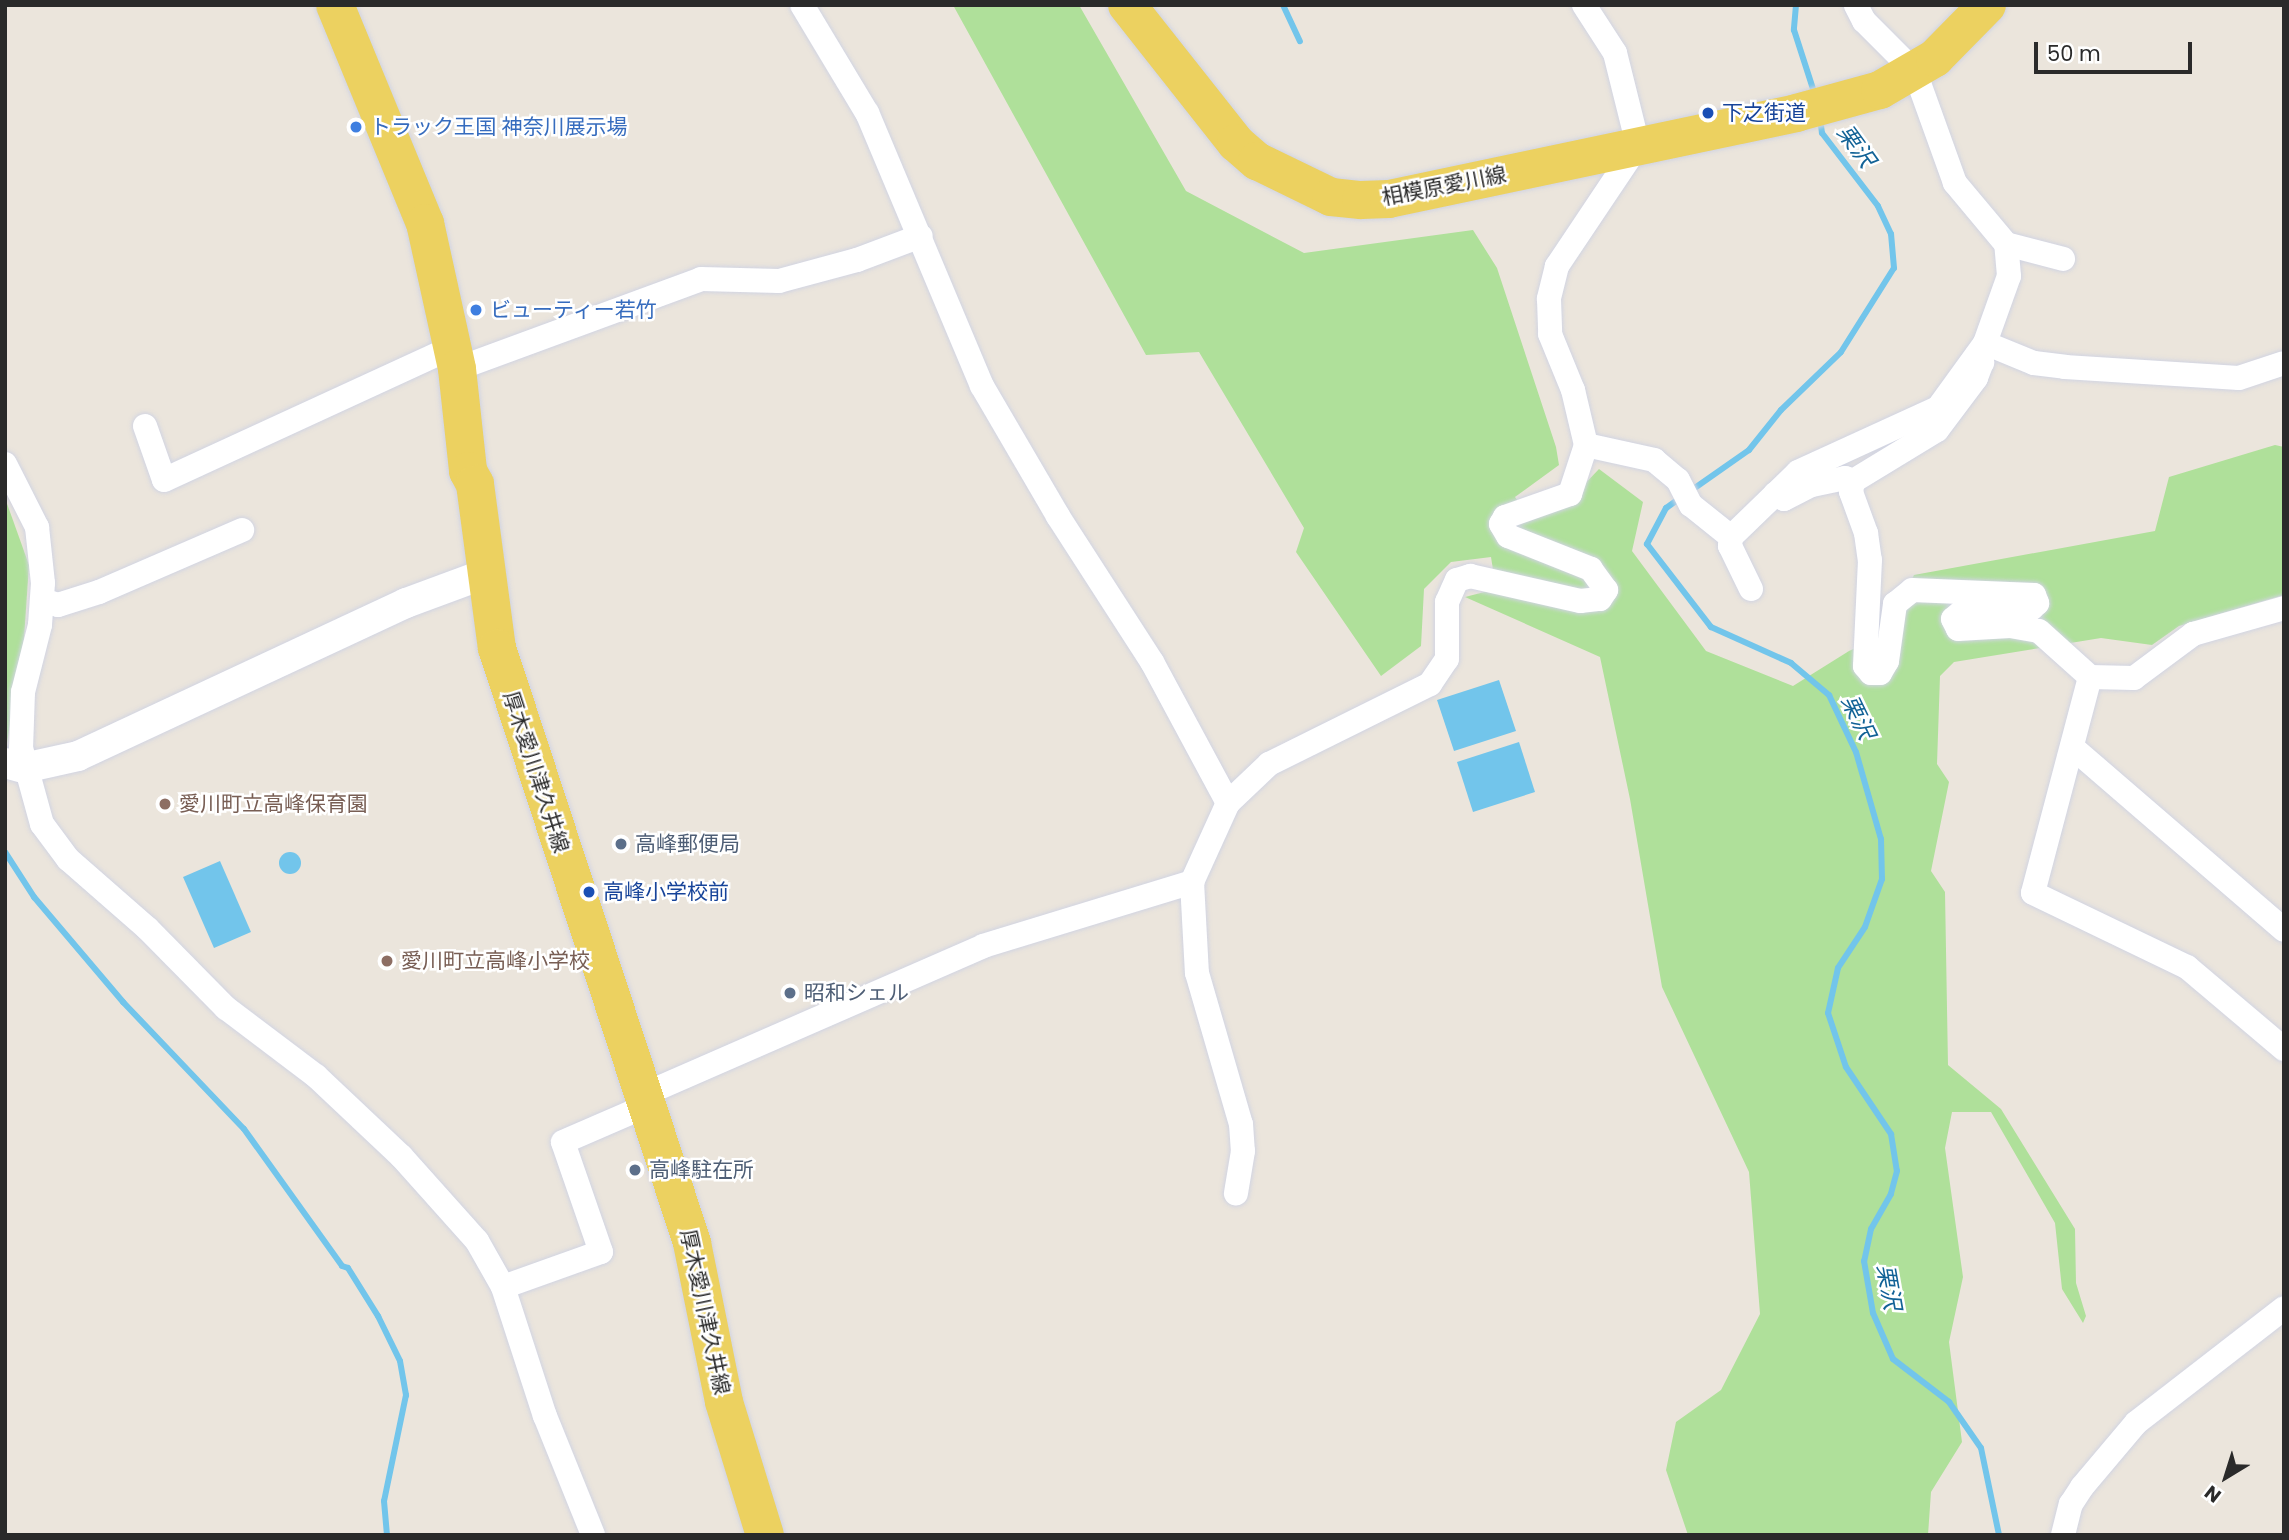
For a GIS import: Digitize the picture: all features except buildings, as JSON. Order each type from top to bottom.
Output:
[{"type":"main road","name":"厚木愛川津久井線","points":[[335,5],[425,223],[454,359],[468,471],[475,484],[498,648],[525,740],[647,1099],[692,1242],[724,1402],[765,1535]]},
{"type":"main road","name":"相模原愛川線","points":[[1127,5],[1236,144],[1285,178],[1331,197],[1389,199],[1812,110],[1880,90],[1915,72],[1952,44],[1987,5]]},
{"type":"street","points":[[802,5],[867,114],[982,386],[1058,516],[1152,662],[1228,803]]},
{"type":"street","points":[[1236,1193],[1243,1151],[1241,1124],[1197,973],[1192,882],[1228,803],[1269,764],[1430,684],[1447,659],[1447,602],[1457,580],[1470,576],[1580,601],[1600,599],[1606,590],[1591,569],[1508,536],[1501,524],[1505,517],[1570,494],[1586,445],[1573,390],[1550,334],[1549,299],[1566,251],[1638,145],[1615,53],[1584,5]]},
{"type":"street","points":[[1751,589],[1730,546],[1731,537],[1798,472],[1938,408],[1981,349],[2010,276],[2006,244],[1955,183],[1915,72],[1864,21],[1856,5]]},
{"type":"street","points":[[145,426],[164,480],[272,420],[701,279],[798,277],[920,236]]},
{"type":"street","points":[[2006,244],[2063,259]]},
{"type":"street","points":[[1981,349],[2034,363],[2239,378],[2284,363]]},
{"type":"street","points":[[1981,349],[1982,362],[1976,378],[1937,430],[1853,481],[1851,492],[1866,533],[1870,560],[1865,666],[1871,673],[1880,673],[1887,661],[1895,604],[1912,590],[2034,595],[2037,603],[2032,608],[1960,613],[1953,625],[1958,629],[2010,626],[2039,631],[2090,677],[2134,678],[2193,634],[2284,608]]},
{"type":"street","points":[[1586,445],[1604,445],[1654,460],[1678,480],[1690,505],[1731,537]]},
{"type":"street","points":[[5,464],[37,527],[42,600],[23,692],[15,766],[42,824],[68,859],[148,929],[226,1008],[316,1076],[401,1156],[477,1241],[503,1287],[545,1416],[593,1535]]},
{"type":"street","points":[[1775,494],[1784,499],[1812,485],[1845,478],[1853,481]]},
{"type":"street","points":[[42,600],[58,605],[99,592],[242,530]]},
{"type":"street","points":[[15,766],[78,756],[406,603],[487,573]]},
{"type":"street","points":[[2090,677],[2033,893],[2187,967],[2284,1049]]},
{"type":"street","points":[[2072,747],[2284,930]]},
{"type":"street","points":[[503,1287],[601,1252],[563,1142],[647,1099],[983,946],[1192,882]]},
{"type":"street","points":[[2063,1535],[2071,1504],[2082,1486],[2137,1423],[2284,1308]]},
{"type":"green space","points":[[953,5],[1079,5],[1186,191],[1304,253],[1473,230],[1497,268],[1556,447],[1559,465],[1515,497],[1530,518],[1577,492],[1599,469],[1643,502],[1632,551],[1706,651],[1793,686],[1849,651],[1884,635],[1914,575],[2155,531],[2169,477],[2275,445],[2284,447],[2284,595],[2179,626],[2152,645],[2101,638],[1954,662],[1940,676],[1937,764],[1949,782],[1931,871],[1945,892],[1948,1065],[2001,1109],[2075,1229],[2076,1283],[2086,1316],[2083,1323],[2062,1289],[2055,1223],[1991,1112],[1952,1112],[1945,1148],[1963,1277],[1949,1342],[1962,1442],[1931,1492],[1928,1535],[1688,1535],[1666,1470],[1676,1422],[1721,1390],[1760,1314],[1749,1172],[1662,987],[1630,799],[1600,657],[1465,597],[1496,589],[1491,557],[1451,562],[1424,589],[1421,646],[1381,676],[1296,552],[1304,528],[1199,352],[1146,355]]},
{"type":"green space","points":[[5,498],[29,565],[24,639],[5,755]]},
{"type":"water","points":[[1499,680],[1516,731],[1454,751],[1437,700]]},
{"type":"water","points":[[1519,742],[1535,792],[1473,812],[1457,762]]},
{"type":"water","points":[[290,852],[298,855],[301,863],[298,871],[290,874],[282,871],[279,863],[282,855]]},
{"type":"water","points":[[220,861],[251,932],[214,948],[183,877]]},
{"type":"waterway","points":[[1283,5],[1300,41]]},
{"type":"waterway","name":"栗沢","points":[[1796,5],[1794,30],[1815,95]]},
{"type":"waterway","name":"栗沢","points":[[1689,492],[1749,450],[1781,410],[1841,352],[1894,268],[1891,234],[1878,206],[1822,133],[1820,119]]},
{"type":"waterway","name":"栗沢","points":[[1680,498],[1666,508],[1647,544],[1711,627],[1791,663],[1829,695],[1856,752],[1881,839],[1882,879],[1865,927],[1838,968],[1828,1013],[1846,1067],[1891,1134],[1897,1171],[1891,1194],[1871,1229],[1864,1261],[1873,1313],[1893,1359],[1949,1402],[1981,1448],[1999,1535]]},
{"type":"waterway","points":[[5,852],[34,897],[123,1002],[244,1129],[342,1266],[348,1268],[378,1316],[400,1361],[406,1395],[384,1501],[387,1535]]},
{"type":"place","name":"下之街道","points":[[1708,113]]},
{"type":"place","name":"トラック王国 神奈川展示場","points":[[356,127]]},
{"type":"place","name":"ビューティー若竹","points":[[476,310]]},
{"type":"place","name":"愛川町立高峰保育園","points":[[165,804]]},
{"type":"place","name":"高峰郵便局","points":[[621,844]]},
{"type":"place","name":"高峰小学校前","points":[[589,892]]},
{"type":"place","name":"愛川町立高峰小学校","points":[[387,961]]},
{"type":"place","name":"昭和シェル","points":[[790,993]]},
{"type":"place","name":"高峰駐在所","points":[[635,1170]]}]
